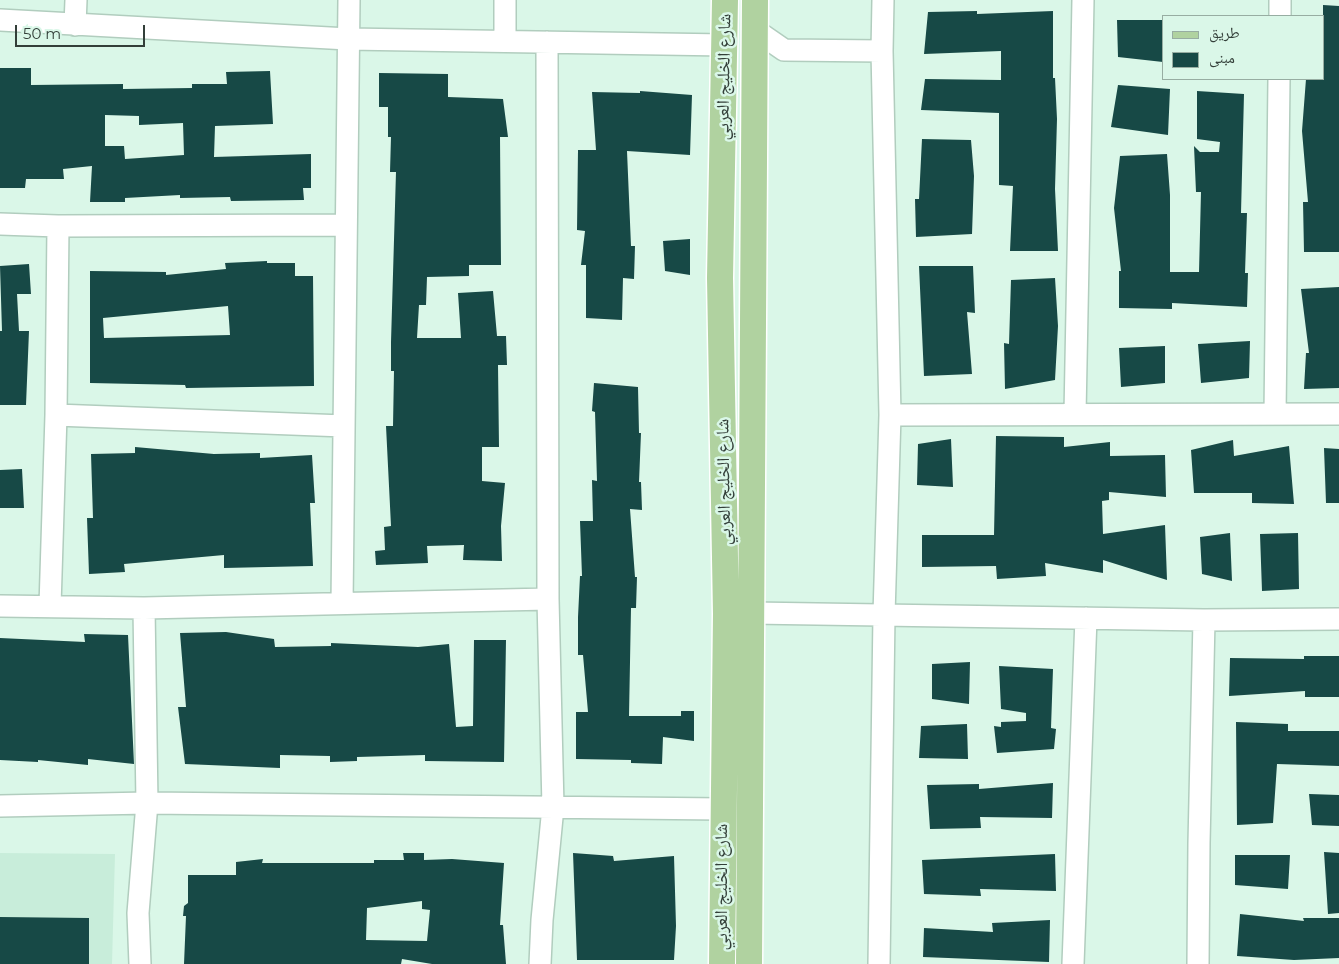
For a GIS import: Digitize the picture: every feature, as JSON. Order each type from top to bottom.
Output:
[{"type":"main road","name":"شارع الخليج العربي","points":[[722,964],[722,809],[726,614],[720,278],[725,0]]},
{"type":"main road","name":"شارع الخليج العربي","points":[[749,964],[755,0]]},
{"type":"main road","points":[[720,278],[753,281]]},
{"type":"street","points":[[75,24],[76,0]]},
{"type":"street","points":[[342,603],[349,0]]},
{"type":"street","points":[[505,0],[505,41]]},
{"type":"street","points":[[879,964],[884,615],[890,415],[882,51],[883,0]]},
{"type":"street","points":[[1075,414],[1083,0]]},
{"type":"street","points":[[1280,0],[1280,15]]},
{"type":"street","points":[[0,20],[348,39],[725,45]]},
{"type":"street","points":[[755,30],[784,50],[882,51]]},
{"type":"street","points":[[540,964],[542,920],[553,807],[548,599],[547,42]]},
{"type":"street","points":[[755,74],[784,50]]},
{"type":"street","points":[[1275,414],[1279,80]]},
{"type":"street","points":[[0,224],[58,226],[346,225]]},
{"type":"street","points":[[50,606],[56,415],[58,226]]},
{"type":"street","points":[[890,415],[1339,414]]},
{"type":"street","points":[[56,415],[344,426]]},
{"type":"street","points":[[0,606],[144,608],[548,599]]},
{"type":"street","points":[[140,964],[138,913],[148,803],[144,608]]},
{"type":"street","points":[[752,612],[1204,620],[1339,619]]},
{"type":"street","points":[[1073,964],[1086,618]]},
{"type":"street","points":[[1198,964],[1204,620]]},
{"type":"street","points":[[0,806],[148,803],[722,809]]},
{"type":"shaded area","points":[[0,853],[115,854],[112,964],[0,964]]},
{"type":"building","points":[[1323,5],[1339,6],[1339,252],[1304,252],[1303,202],[1308,202],[1302,131],[1306,80],[1324,80]]},
{"type":"building","points":[[977,11],[977,14],[1053,11],[1053,78],[1055,78],[1057,119],[1055,189],[1058,251],[1010,251],[1013,186],[999,185],[999,113],[921,110],[925,79],[1001,80],[1001,51],[924,54],[928,12]]},
{"type":"building","points":[[1117,20],[1162,20],[1162,62],[1118,57]]},
{"type":"building","points":[[0,68],[31,68],[31,85],[123,84],[123,89],[192,88],[192,84],[227,84],[226,72],[270,71],[273,124],[215,126],[214,157],[311,154],[311,188],[303,188],[304,200],[231,201],[230,197],[180,198],[180,195],[125,198],[125,202],[90,202],[92,166],[63,169],[64,179],[26,179],[25,188],[0,188]],"holes":[[[105,115],[139,116],[139,125],[183,123],[184,155],[125,159],[124,146],[105,146]]]},
{"type":"building","points":[[379,73],[448,74],[448,97],[503,99],[508,137],[500,137],[501,265],[469,265],[469,276],[427,277],[426,305],[419,305],[417,338],[461,338],[458,293],[493,291],[497,336],[506,336],[507,365],[498,365],[499,447],[482,447],[482,481],[505,483],[501,526],[502,561],[463,560],[464,545],[427,546],[428,563],[376,565],[375,551],[385,550],[384,527],[391,526],[386,426],[393,426],[394,371],[391,371],[391,342],[396,172],[390,172],[391,137],[388,137],[388,107],[379,107]]},
{"type":"building","points":[[1118,85],[1170,89],[1168,135],[1111,127]]},
{"type":"building","points":[[640,91],[692,95],[690,155],[627,151],[631,246],[635,246],[634,279],[623,278],[622,320],[586,318],[586,265],[581,265],[585,231],[577,230],[578,150],[596,150],[592,92],[640,93]]},
{"type":"building","points":[[1197,91],[1244,94],[1241,213],[1247,213],[1245,273],[1248,273],[1247,307],[1172,303],[1172,309],[1119,308],[1119,271],[1121,271],[1114,208],[1120,156],[1167,154],[1170,195],[1170,272],[1199,272],[1201,192],[1196,192],[1194,146],[1200,152],[1219,152],[1220,142],[1197,139]]},
{"type":"building","points":[[922,139],[971,140],[974,176],[972,234],[916,237],[915,199],[919,199]]},
{"type":"building","points":[[690,239],[690,275],[665,271],[663,241]]},
{"type":"building","points":[[267,261],[267,263],[295,263],[295,276],[313,276],[314,386],[186,388],[185,385],[90,383],[90,271],[166,272],[166,275],[226,269],[225,263]],"holes":[[[228,306],[230,335],[104,338],[103,318]]]},
{"type":"building","points":[[29,264],[31,294],[17,294],[19,331],[29,331],[26,405],[0,405],[0,331],[2,331],[0,266]]},
{"type":"building","points":[[919,266],[973,266],[975,313],[967,312],[972,374],[924,376]]},
{"type":"building","points":[[1055,278],[1058,326],[1055,380],[1005,389],[1004,343],[1009,344],[1011,280]]},
{"type":"building","points":[[1339,287],[1339,388],[1304,389],[1306,353],[1309,353],[1301,289]]},
{"type":"building","points":[[1250,341],[1249,378],[1201,383],[1198,344]]},
{"type":"building","points":[[1165,346],[1165,383],[1121,387],[1119,348]]},
{"type":"building","points":[[594,383],[638,387],[639,433],[641,433],[639,482],[641,482],[642,510],[630,509],[635,577],[637,577],[636,608],[631,608],[629,716],[681,716],[681,711],[694,711],[694,741],[663,737],[662,764],[631,763],[631,760],[576,759],[576,712],[588,712],[583,655],[578,655],[578,617],[580,576],[582,576],[580,521],[593,521],[592,480],[597,481],[595,412],[592,411]]},
{"type":"building","points":[[996,436],[1064,437],[1064,447],[1110,442],[1110,456],[1165,455],[1166,497],[1109,492],[1109,500],[1102,501],[1103,534],[1165,525],[1167,580],[1103,560],[1103,573],[1045,563],[1046,576],[997,579],[996,566],[922,567],[922,535],[994,535]]},
{"type":"building","points":[[951,439],[953,487],[917,485],[918,444]]},
{"type":"building","points":[[1233,440],[1234,456],[1289,446],[1294,504],[1252,503],[1252,493],[1194,493],[1191,450]]},
{"type":"building","points":[[135,447],[214,454],[260,453],[260,458],[312,455],[315,503],[310,503],[313,566],[224,568],[224,555],[124,564],[125,572],[89,574],[87,518],[93,518],[91,454],[135,453]]},
{"type":"building","points":[[1324,448],[1339,449],[1339,503],[1326,503]]},
{"type":"building","points":[[22,469],[24,508],[0,508],[0,470]]},
{"type":"building","points":[[1230,533],[1232,581],[1202,574],[1200,537]]},
{"type":"building","points":[[1298,533],[1299,589],[1262,591],[1260,534]]},
{"type":"building","points":[[226,632],[274,639],[275,647],[331,646],[331,643],[418,647],[449,644],[456,727],[473,726],[474,640],[506,640],[504,762],[425,761],[425,755],[357,757],[357,761],[330,762],[330,756],[280,755],[280,768],[185,764],[178,707],[186,707],[180,633]]},
{"type":"building","points":[[84,634],[128,635],[134,764],[88,759],[88,765],[38,760],[38,762],[0,760],[0,638],[85,642]]},
{"type":"building","points":[[1304,656],[1339,656],[1339,697],[1305,697],[1305,691],[1229,696],[1230,658],[1304,659]]},
{"type":"building","points":[[970,662],[969,704],[932,699],[932,664]]},
{"type":"building","points":[[999,666],[1053,669],[1051,728],[1056,729],[1054,749],[997,753],[994,726],[1001,727],[1001,722],[1026,721],[1026,713],[1001,709]]},
{"type":"building","points":[[1236,722],[1288,724],[1288,731],[1339,731],[1339,766],[1277,764],[1273,823],[1237,825]]},
{"type":"building","points":[[967,724],[968,759],[919,758],[921,726]]},
{"type":"building","points":[[1053,783],[1052,818],[980,817],[981,828],[930,829],[927,785],[979,784],[979,789]]},
{"type":"building","points":[[1309,794],[1339,795],[1339,826],[1312,825]]},
{"type":"building","points":[[1324,852],[1339,853],[1339,913],[1328,914]]},
{"type":"building","points":[[403,853],[424,853],[424,860],[452,859],[504,863],[500,925],[503,925],[506,964],[432,964],[402,959],[401,964],[184,964],[186,916],[183,916],[184,906],[188,903],[188,875],[236,875],[236,862],[263,859],[262,863],[374,863],[374,860],[404,860]],"holes":[[[422,901],[422,909],[430,910],[427,941],[366,940],[367,908]]]},
{"type":"building","points":[[573,853],[613,856],[614,861],[674,856],[676,926],[674,960],[577,960]]},
{"type":"building","points":[[1055,854],[1056,891],[980,889],[981,896],[924,894],[922,860]]},
{"type":"building","points":[[1235,855],[1290,855],[1288,889],[1235,885]]},
{"type":"building","points":[[1240,914],[1304,921],[1303,918],[1339,918],[1339,958],[1294,960],[1237,956]]},
{"type":"building","points":[[0,917],[89,918],[89,964],[0,964]]},
{"type":"building","points":[[1050,920],[1049,962],[923,957],[924,928],[993,932],[992,923]]}]
